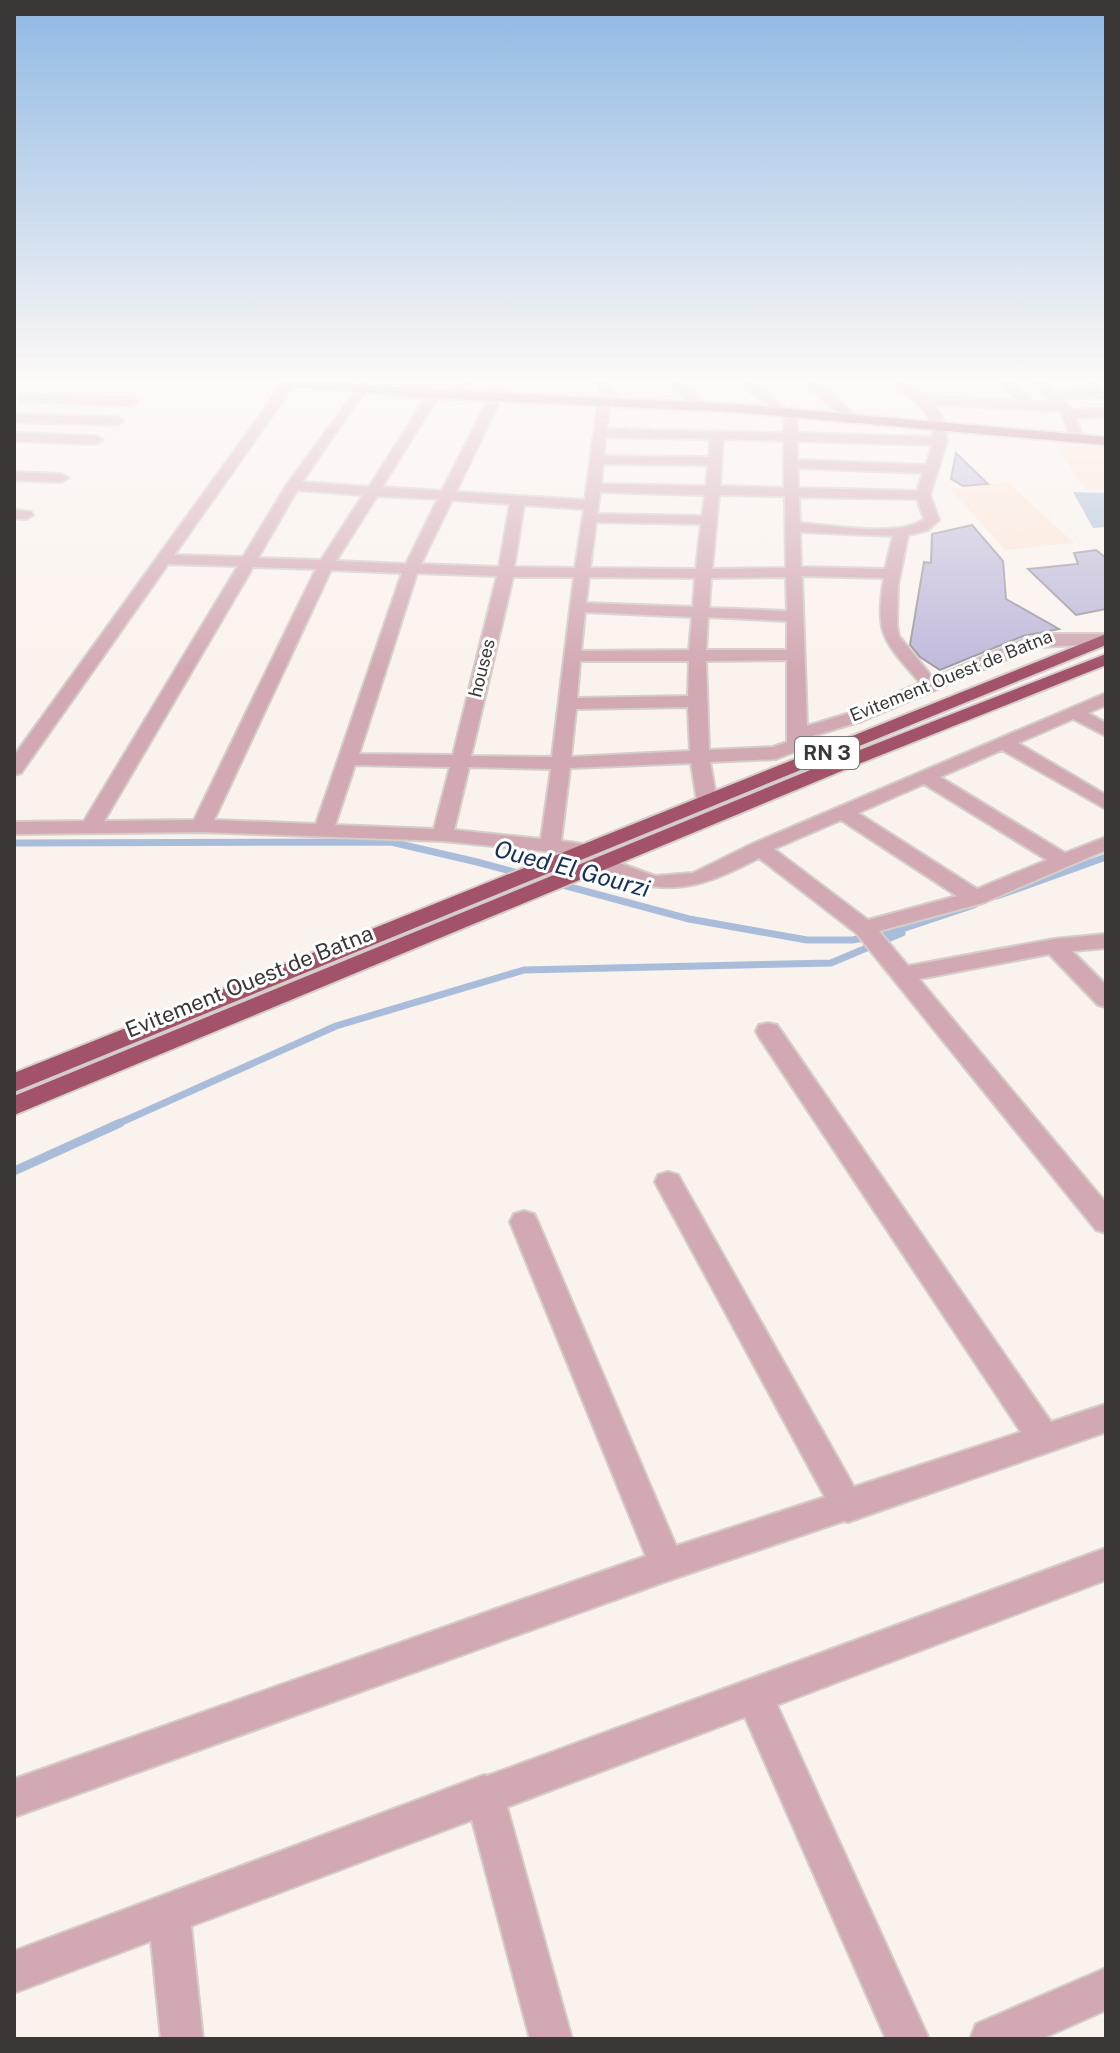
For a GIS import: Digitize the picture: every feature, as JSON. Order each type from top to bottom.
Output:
[{"type":"highway","name":"Evitement Ouest de Batna","points":[[583,849],[1106,639]]},
{"type":"highway","name":"Evitement Ouest de Batna","points":[[14,1083],[493,897],[578,873],[1106,659]]},
{"type":"highway","name":"RN 3","points":[[493,897],[549,855]]},
{"type":"highway","name":"Evitement Ouest de Batna","points":[[14,1106],[493,897]]},
{"type":"street","points":[[56,478],[61,478]]},
{"type":"street","points":[[14,769],[219,478]]},
{"type":"street","points":[[92,825],[299,478]]},
{"type":"street","points":[[201,826],[326,565],[379,478]]},
{"type":"street","points":[[323,832],[411,569],[457,478]]},
{"type":"street","points":[[549,855],[595,478]]},
{"type":"street","points":[[707,801],[698,757],[694,701],[713,478]]},
{"type":"street","points":[[791,478],[794,742]]},
{"type":"street","points":[[792,527],[901,532],[929,525],[932,520],[923,495],[928,478]]},
{"type":"street","points":[[293,486],[592,504],[709,520]]},
{"type":"street","points":[[592,504],[712,490],[923,495]]},
{"type":"street","name":"houses","points":[[443,835],[458,761],[506,572],[518,500]]},
{"type":"street","points":[[901,532],[892,574],[889,627],[891,637],[931,686]]},
{"type":"street","points":[[161,559],[506,572],[777,574],[794,571],[892,574]]},
{"type":"street","points":[[577,607],[793,616]]},
{"type":"street","points":[[347,759],[562,763],[776,753],[794,742],[1037,640],[1106,639]]},
{"type":"street","points":[[573,656],[795,655]]},
{"type":"street","points":[[603,863],[645,880],[675,883],[700,877],[759,848],[1106,698]]},
{"type":"street","points":[[568,704],[694,701]]},
{"type":"street","points":[[1073,712],[1106,730]]},
{"type":"street","points":[[794,742],[816,757]]},
{"type":"street","points":[[1003,742],[1106,803]]},
{"type":"street","points":[[925,776],[1062,860]]},
{"type":"street","points":[[843,812],[975,898]]},
{"type":"street","points":[[14,828],[201,826],[443,835],[549,855],[583,849]]},
{"type":"street","points":[[867,932],[975,898],[1106,843]]},
{"type":"street","points":[[759,848],[867,932],[1106,1222]]},
{"type":"street","points":[[896,967],[1106,941]]},
{"type":"street","points":[[1054,946],[1106,999]]},
{"type":"street","points":[[768,1031],[1044,1439]]},
{"type":"street","points":[[668,1182],[848,1507]]},
{"type":"street","points":[[524,1222],[667,1565]]},
{"type":"street","points":[[14,1798],[667,1565],[848,1507],[1106,1418]]},
{"type":"street","points":[[14,1972],[1106,1564]]},
{"type":"street","points":[[754,1695],[908,2039]]},
{"type":"street","points":[[484,1794],[551,2039]]},
{"type":"street","points":[[169,1914],[182,2039]]},
{"type":"street","points":[[991,2039],[1106,1989]]},
{"type":"shaded area","points":[[1078,478],[1106,478],[1106,490],[1085,489]]},
{"type":"shaded area","points":[[1008,482],[1074,543],[1005,550],[950,489]]},
{"type":"water","points":[[1073,492],[1106,493],[1106,527],[1093,528]]},
{"type":"building","points":[[982,478],[988,484],[963,486],[951,479]]},
{"type":"building","points":[[972,525],[1003,561],[1006,599],[1059,629],[1023,636],[940,670],[920,657],[910,645],[924,562],[931,563],[932,534]]},
{"type":"building","points":[[1096,550],[1106,558],[1106,609],[1076,615],[1028,569],[1078,564],[1074,553]]},
{"type":"waterway","name":"Oued El Gourzi","points":[[14,843],[391,842],[689,919],[807,940],[852,940],[884,935],[974,905]]},
{"type":"waterway","name":"Oued El Gourzi","points":[[997,896],[1106,857]]},
{"type":"waterway","points":[[115,1125],[336,1026],[524,970],[831,963],[902,933]]},
{"type":"waterway","points":[[14,1171],[120,1123]]}]
